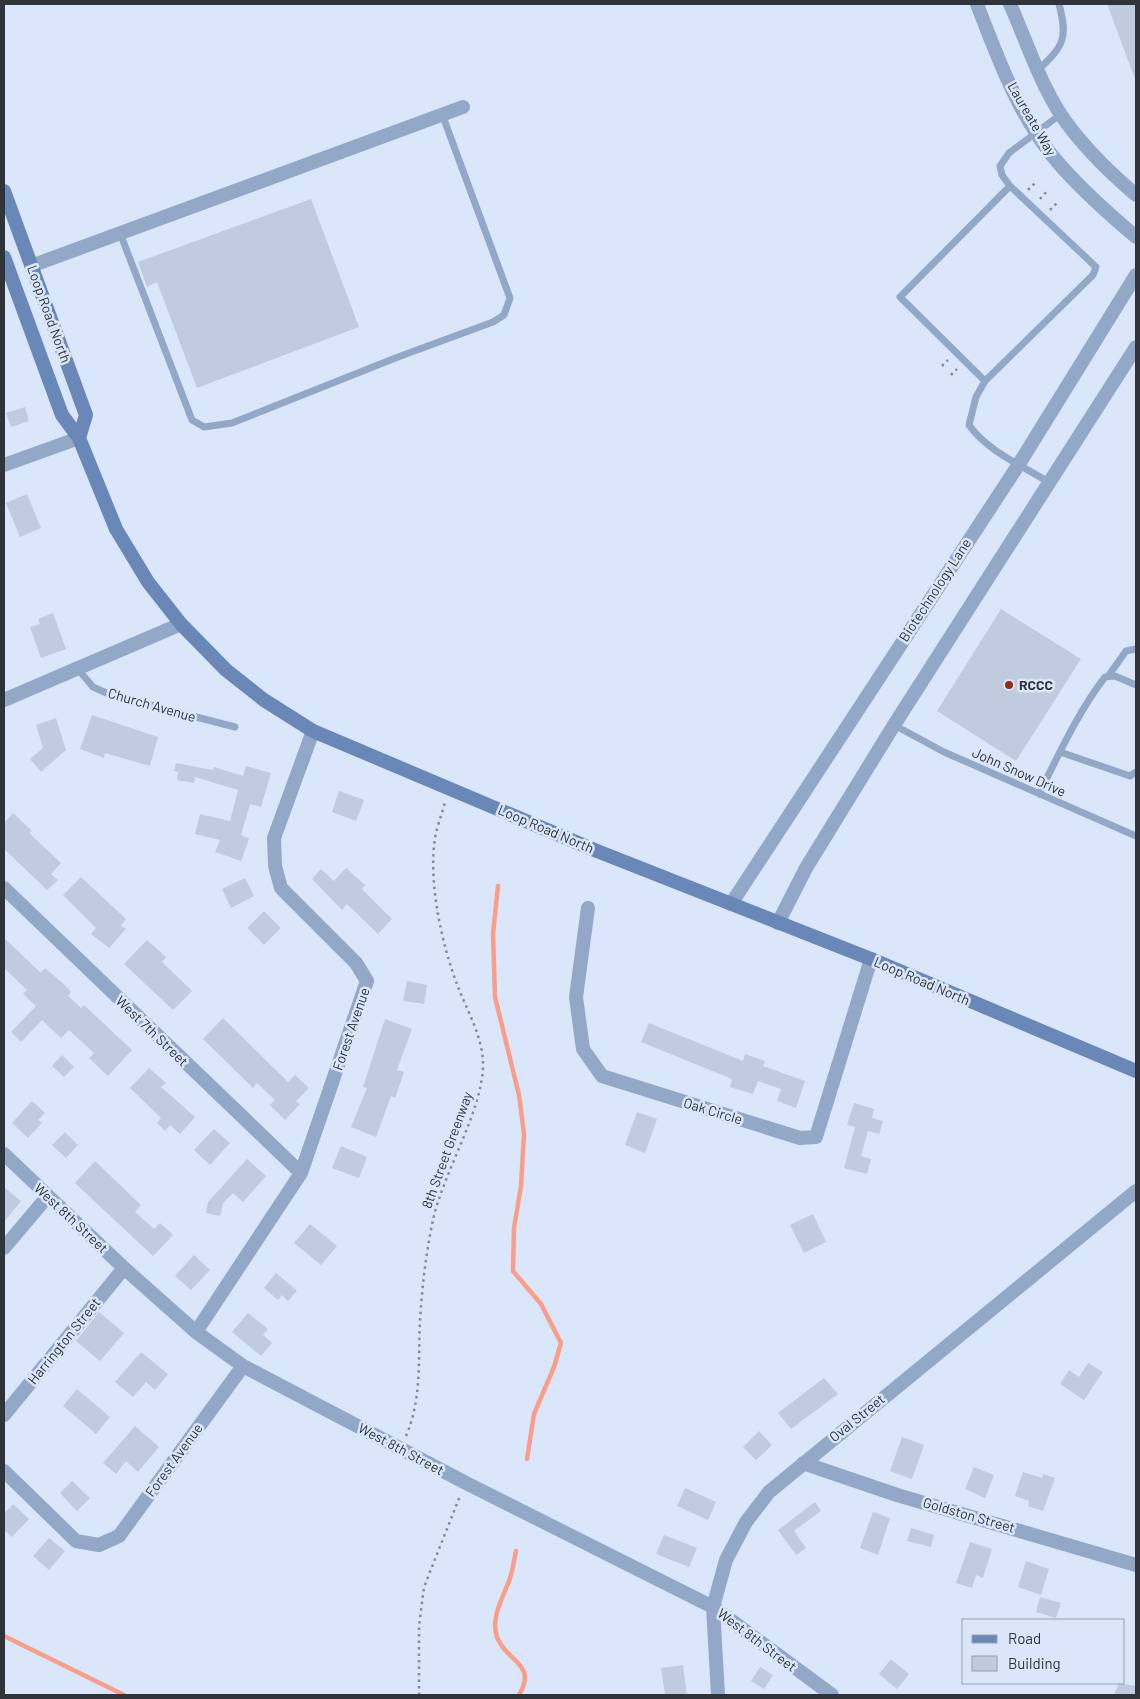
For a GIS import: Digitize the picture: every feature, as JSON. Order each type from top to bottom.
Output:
[{"type":"main road","name":"Loop Road North","points":[[4,191],[86,415],[79,438]]},
{"type":"main road","name":"Loop Road North","points":[[4,257],[62,415],[79,438],[116,529],[148,582],[180,624],[226,670],[256,694],[313,731],[597,851],[870,959],[1136,1071]]},
{"type":"street","name":"Laureate Way","points":[[977,4],[994,48],[1036,132],[1060,165],[1111,216],[1136,236]]},
{"type":"street","name":"Laureate Way","points":[[1010,4],[1038,70],[1061,114],[1098,161],[1136,196]]},
{"type":"street","points":[[31,266],[462,106]]},
{"type":"street","name":"Biotechnology Lane","points":[[732,904],[1019,464],[1136,275]]},
{"type":"street","points":[[778,923],[806,868],[894,725],[1136,347]]},
{"type":"street","points":[[4,465],[79,438]]},
{"type":"street","points":[[4,700],[180,624]]},
{"type":"street","name":"Forest Avenue","points":[[196,1332],[301,1173],[368,982],[356,963],[281,888],[275,866],[274,838],[313,731]]},
{"type":"street","name":"West 7th Street","points":[[4,888],[301,1173]]},
{"type":"street","name":"Oak Circle","points":[[588,908],[576,997],[583,1050],[602,1076],[800,1138],[816,1137],[870,959]]},
{"type":"street","name":"West 8th Street","points":[[4,1154],[124,1268],[196,1332],[243,1366],[466,1483],[713,1607],[832,1695]]},
{"type":"street","name":"Oval Street","points":[[718,1695],[713,1607],[726,1560],[746,1522],[769,1492],[1136,1190]]},
{"type":"street","points":[[4,1248],[48,1197]]},
{"type":"street","name":"Harrington Street","points":[[4,1415],[124,1268]]},
{"type":"street","name":"Forest Avenue","points":[[4,1471],[76,1541],[99,1545],[119,1536],[243,1366]]},
{"type":"street","name":"Goldston Street","points":[[803,1463],[897,1495],[1136,1565]]},
{"type":"lane","points":[[1038,70],[1058,51],[1064,39],[1065,26],[1059,4]]},
{"type":"lane","points":[[120,233],[192,420],[204,427],[232,423],[398,357],[493,322],[504,315],[510,298],[442,114]]},
{"type":"lane","points":[[1050,483],[989,445],[975,434],[969,425],[970,414],[976,397],[985,381],[1094,275],[1096,267],[1010,186],[1002,175],[1000,166],[1009,153],[1061,114]]},
{"type":"lane","points":[[985,381],[900,297],[1010,186]]},
{"type":"lane","points":[[1039,794],[1090,699],[1126,650],[1136,649]]},
{"type":"lane","name":"Church Avenue","points":[[77,668],[93,687],[110,695],[234,727]]},
{"type":"lane","points":[[1109,675],[1136,685]]},
{"type":"lane","name":"John Snow Drive","points":[[894,725],[944,752],[1136,836]]},
{"type":"lane","points":[[1060,752],[1130,776],[1136,772]]},
{"type":"path","name":"8th Street Greenway","points":[[406,1435],[418,1388],[424,1274],[434,1217],[450,1168],[477,1100],[482,1076],[480,1044],[457,983],[438,909],[434,849],[436,830],[450,789]]},
{"type":"path","points":[[419,1695],[419,1626],[424,1587],[455,1505],[466,1483]]},
{"type":"building","points":[[1107,4],[1136,4],[1136,79],[1135,79]]},
{"type":"building","points":[[311,199],[359,327],[197,388],[157,282],[147,287],[138,262]]},
{"type":"building","points":[[25,407],[29,421],[11,427],[6,413]]},
{"type":"building","points":[[27,494],[41,528],[20,537],[6,503]]},
{"type":"building","name":"RCCC","points":[[1001,609],[1081,659],[1016,761],[937,711]]},
{"type":"building","points":[[53,613],[66,649],[41,658],[30,627],[40,624],[38,619]]},
{"type":"building","points":[[92,715],[158,737],[150,766],[105,753],[104,758],[80,749]]},
{"type":"building","points":[[56,718],[66,750],[41,772],[30,759],[43,748],[36,725]]},
{"type":"building","points":[[176,763],[213,770],[214,767],[243,776],[246,766],[271,773],[261,807],[250,804],[241,835],[249,839],[241,861],[215,852],[220,840],[195,834],[200,814],[230,821],[238,790],[195,777],[194,783],[177,780],[178,772],[174,771]]},
{"type":"building","points":[[339,791],[364,800],[356,821],[332,812]]},
{"type":"building","points":[[13,813],[32,831],[29,833],[61,863],[51,874],[58,880],[47,890],[4,849],[4,823]]},
{"type":"building","points":[[346,868],[365,885],[362,889],[392,919],[378,934],[347,904],[342,910],[312,879],[321,869],[334,881]]},
{"type":"building","points":[[81,877],[126,919],[121,925],[126,929],[109,948],[91,934],[96,928],[63,895]]},
{"type":"building","points":[[245,878],[254,896],[231,908],[222,889]]},
{"type":"building","points":[[264,911],[281,928],[264,945],[247,928]]},
{"type":"building","points":[[4,938],[41,973],[45,968],[65,985],[71,992],[68,996],[81,1008],[84,1005],[132,1050],[108,1076],[89,1058],[94,1053],[69,1030],[61,1038],[42,1020],[21,1042],[11,1032],[36,1006],[23,994],[27,990],[4,968]]},
{"type":"building","points":[[147,940],[166,957],[162,962],[192,991],[173,1010],[124,964]]},
{"type":"building","points":[[407,981],[427,985],[424,1004],[403,1001]]},
{"type":"building","points":[[223,1018],[288,1082],[295,1075],[309,1088],[296,1101],[300,1104],[285,1120],[270,1105],[275,1100],[257,1083],[253,1088],[203,1039]]},
{"type":"building","points":[[385,1019],[412,1029],[397,1070],[404,1072],[395,1098],[391,1096],[376,1137],[351,1127],[367,1088],[363,1087]]},
{"type":"building","points":[[649,1023],[743,1061],[745,1054],[765,1061],[763,1066],[805,1081],[796,1108],[777,1101],[781,1089],[758,1081],[753,1094],[730,1087],[732,1079],[641,1042]]},
{"type":"building","points":[[62,1055],[74,1067],[64,1077],[52,1066]]},
{"type":"building","points":[[149,1068],[166,1083],[161,1087],[195,1117],[180,1134],[170,1125],[165,1131],[157,1123],[161,1118],[130,1088]]},
{"type":"building","points":[[32,1101],[45,1113],[38,1120],[42,1123],[28,1138],[12,1123]]},
{"type":"building","points":[[854,1103],[874,1109],[872,1118],[883,1121],[879,1134],[868,1131],[861,1156],[871,1159],[867,1174],[844,1168],[855,1127],[847,1125]]},
{"type":"building","points":[[637,1112],[657,1119],[645,1153],[625,1145]]},
{"type":"building","points":[[214,1129],[230,1143],[210,1165],[194,1150]]},
{"type":"building","points":[[65,1132],[78,1145],[66,1158],[52,1145]]},
{"type":"building","points":[[341,1146],[367,1157],[359,1178],[332,1168]]},
{"type":"building","points":[[247,1159],[266,1176],[243,1202],[233,1193],[223,1203],[220,1216],[206,1213],[208,1202]]},
{"type":"building","points":[[95,1161],[141,1205],[135,1212],[154,1229],[160,1223],[173,1235],[153,1256],[75,1183]]},
{"type":"building","points":[[4,1187],[21,1201],[4,1222]]},
{"type":"building","points":[[813,1214],[826,1242],[804,1253],[790,1225]]},
{"type":"building","points":[[310,1224],[337,1246],[321,1265],[294,1243]]},
{"type":"building","points":[[194,1255],[210,1270],[191,1290],[175,1276]]},
{"type":"building","points":[[276,1273],[297,1291],[288,1301],[282,1295],[278,1300],[264,1288]]},
{"type":"building","points":[[99,1312],[124,1333],[100,1361],[76,1341]]},
{"type":"building","points":[[248,1313],[268,1329],[263,1335],[272,1343],[261,1356],[232,1332]]},
{"type":"building","points":[[141,1352],[168,1374],[155,1390],[146,1382],[133,1397],[115,1382]]},
{"type":"building","points":[[1088,1363],[1103,1372],[1084,1400],[1060,1384],[1069,1370],[1079,1377]]},
{"type":"building","points":[[824,1378],[838,1394],[791,1429],[778,1413]]},
{"type":"building","points":[[77,1389],[110,1417],[96,1434],[63,1406]]},
{"type":"building","points":[[135,1426],[159,1447],[138,1472],[126,1461],[116,1474],[103,1463]]},
{"type":"building","points":[[759,1431],[772,1445],[756,1460],[743,1447]]},
{"type":"building","points":[[902,1437],[924,1445],[912,1479],[890,1471]]},
{"type":"building","points":[[974,1467],[994,1475],[985,1498],[965,1489]]},
{"type":"building","points":[[1023,1472],[1042,1478],[1043,1474],[1055,1478],[1043,1511],[1028,1506],[1029,1501],[1015,1496]]},
{"type":"building","points":[[72,1481],[90,1498],[77,1511],[60,1493]]},
{"type":"building","points":[[685,1488],[716,1502],[708,1520],[677,1506]]},
{"type":"building","points":[[815,1502],[821,1511],[794,1531],[806,1548],[796,1555],[778,1530]]},
{"type":"building","points":[[13,1504],[29,1519],[12,1537],[4,1530],[4,1514]]},
{"type":"building","points":[[873,1512],[890,1518],[878,1555],[860,1548]]},
{"type":"building","points":[[911,1528],[934,1535],[931,1547],[907,1541]]},
{"type":"building","points":[[664,1535],[697,1548],[689,1567],[656,1554]]},
{"type":"building","points":[[49,1538],[65,1551],[49,1570],[33,1556]]},
{"type":"building","points":[[970,1542],[992,1549],[983,1578],[976,1575],[972,1588],[956,1583]]},
{"type":"building","points":[[1026,1561],[1049,1569],[1041,1595],[1018,1587]]},
{"type":"building","points":[[1040,1597],[1061,1603],[1056,1618],[1036,1612]]},
{"type":"building","points":[[891,1659],[909,1674],[897,1689],[879,1674]]},
{"type":"building","points":[[683,1665],[687,1695],[665,1695],[661,1668]]},
{"type":"building","points":[[760,1667],[773,1675],[764,1689],[751,1681]]},
{"type":"building","points":[[1119,1684],[1136,1686],[1136,1695],[1114,1695]]},
{"type":"waterway","points":[[498,886],[493,934],[495,997],[519,1095],[524,1134],[521,1186],[514,1228],[513,1271],[541,1304],[561,1343],[554,1367],[534,1414],[527,1459]]},
{"type":"waterway","points":[[516,1551],[510,1578],[496,1614],[495,1629],[501,1645],[523,1669],[525,1676],[524,1684],[519,1695]]},
{"type":"waterway","points":[[4,1636],[124,1695]]},
{"type":"place","name":"RCCC","points":[[1009,685]]}]
